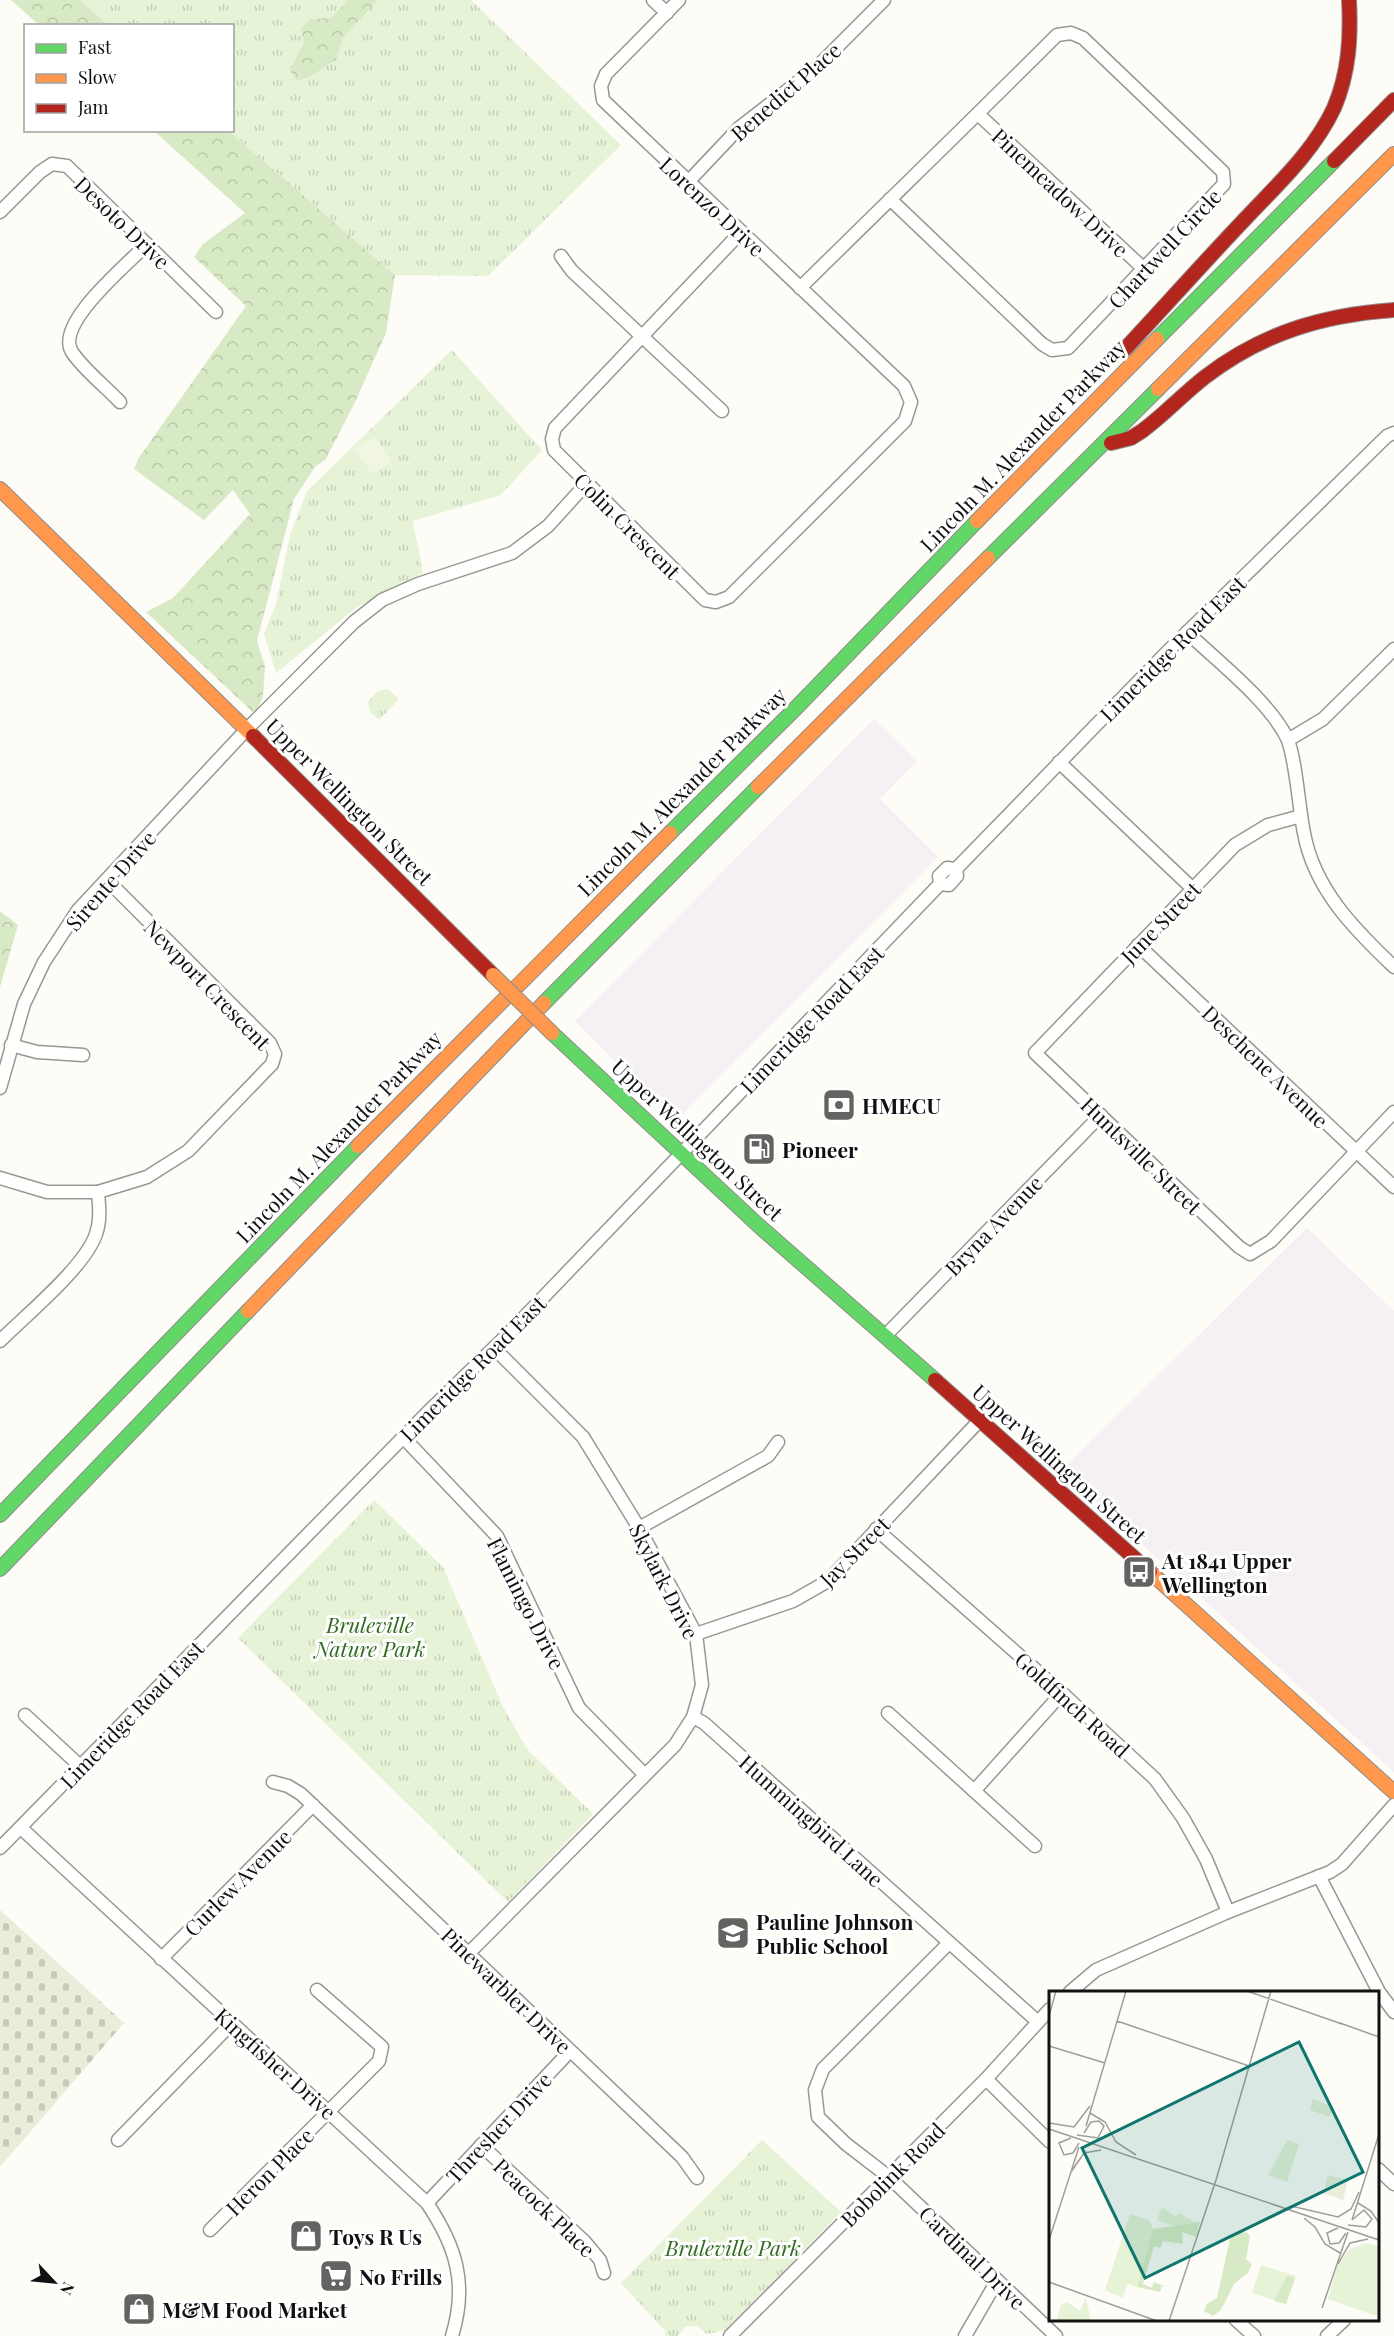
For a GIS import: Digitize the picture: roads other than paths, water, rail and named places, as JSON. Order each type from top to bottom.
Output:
[{"type":"main road","points":[[1115,360],[1280,183],[1312,144],[1334,109],[1346,73],[1352,36],[1349,0]]},
{"type":"main road","name":"Lincoln M. Alexander Parkway","points":[[0,1515],[469,1032],[795,709],[1041,454],[1394,100]]},
{"type":"main road","points":[[0,1569],[614,930],[1394,154]]},
{"type":"main road","points":[[1104,445],[1132,437],[1205,377],[1252,344],[1307,321],[1352,312],[1394,310]]},
{"type":"main road","points":[[1041,454],[1060,420],[1099,377]]},
{"type":"main road","name":"Upper Wellington Street","points":[[0,489],[247,729],[552,1033],[681,1154],[1394,1792]]},
{"type":"main road","points":[[0,1583],[36,1543],[55,1512]]},
{"type":"street","points":[[653,0],[667,13]]},
{"type":"street","name":"Lorenzo Drive","points":[[679,0],[606,74],[601,94],[607,106],[904,386],[909,393],[911,406]]},
{"type":"street","name":"Benedict Place","points":[[688,182],[739,128],[816,68],[884,0]]},
{"type":"street","name":"Chartwell Circle","points":[[800,288],[890,199],[978,114],[1057,34],[1071,33],[1083,38],[1223,172],[1224,184],[1068,348],[1052,350],[1033,336],[890,199]]},
{"type":"street","name":"Pinemeadow Drive","points":[[978,114],[1144,269]]},
{"type":"street","name":"Desoto Drive","points":[[0,212],[40,172],[52,164],[67,166],[216,312]]},
{"type":"street","name":"Colin Crescent","points":[[741,232],[555,428],[552,439],[554,450],[586,484],[697,593],[705,600],[716,602],[729,597],[905,421],[911,406]]},
{"type":"street","points":[[120,402],[71,351],[69,335],[79,314],[147,244]]},
{"type":"street","points":[[561,256],[572,271],[722,411]]},
{"type":"street","name":"Limeridge Road East","points":[[0,1848],[403,1437],[494,1348],[940,884],[949,885],[957,876],[956,868],[1187,632],[1379,444],[1394,433]]},
{"type":"street","name":"Sirente Drive","points":[[0,1088],[24,1004],[44,962],[78,910],[247,729],[354,622],[382,600],[418,584],[512,554],[548,526],[586,484]]},
{"type":"street","points":[[1187,632],[1274,717],[1288,740],[1301,816],[1314,866],[1350,925],[1394,967]]},
{"type":"street","points":[[1288,740],[1323,719],[1394,650]]},
{"type":"street","points":[[1059,762],[1193,889]]},
{"type":"street","name":"June Street","points":[[1035,1053],[1243,839],[1268,825],[1301,816]]},
{"type":"street","name":"Newport Crescent","points":[[0,1178],[47,1192],[99,1192],[147,1177],[188,1150],[273,1064],[275,1054],[270,1043],[107,880]]},
{"type":"street","name":"Deschene Avenue","points":[[1138,945],[1394,1187]]},
{"type":"street","points":[[11,1045],[36,1052],[83,1055]]},
{"type":"street","name":"Huntsville Street","points":[[1035,1053],[1239,1247],[1250,1254],[1271,1241],[1357,1151]]},
{"type":"street","points":[[1357,1151],[1394,1112]]},
{"type":"street","name":"Bryna Avenue","points":[[885,1336],[1101,1115]]},
{"type":"street","points":[[0,1341],[77,1264],[88,1250],[100,1219],[99,1192]]},
{"type":"street","name":"Skylark Drive","points":[[469,1953],[675,1745],[693,1717],[702,1685],[696,1634],[639,1527],[583,1437],[494,1348]]},
{"type":"street","name":"Jay Street","points":[[696,1634],[793,1601],[828,1581],[980,1420]]},
{"type":"street","name":"Flamingo Drive","points":[[403,1437],[497,1536],[579,1708],[644,1774]]},
{"type":"street","points":[[639,1527],[768,1456],[778,1442]]},
{"type":"street","name":"Goldfinch Road","points":[[876,1529],[1062,1693],[1155,1779],[1194,1838],[1228,1912]]},
{"type":"street","points":[[974,1791],[1062,1693]]},
{"type":"street","points":[[888,1713],[1035,1846]]},
{"type":"street","points":[[26,1715],[80,1766]]},
{"type":"street","name":"Hummingbird Lane","points":[[693,1717],[704,1723],[1037,2021]]},
{"type":"street","name":"Pinewarbler Drive","points":[[273,1782],[288,1786],[314,1805],[682,2157],[698,2178]]},
{"type":"street","name":"Curlew Avenue","points":[[161,1959],[314,1805]]},
{"type":"street","points":[[1071,1991],[1096,1970],[1228,1912],[1319,1876],[1341,1864],[1394,1805]]},
{"type":"street","name":"Kingfisher Drive","points":[[21,1828],[427,2203],[442,2225],[457,2260],[459,2314],[452,2336]]},
{"type":"street","points":[[1319,1876],[1377,1991]]},
{"type":"street","name":"Cardinal Drive","points":[[948,1942],[823,2069],[815,2090],[818,2117],[846,2144],[890,2177],[1056,2336]]},
{"type":"street","name":"Heron Place","points":[[210,2230],[379,2061],[382,2047],[317,1990]]},
{"type":"street","points":[[1379,1994],[1394,2012]]},
{"type":"street","name":"Bobolink Road","points":[[730,2336],[986,2079],[1049,2010]]},
{"type":"street","points":[[118,2140],[232,2023]]},
{"type":"street","name":"Thresher Drive","points":[[427,2203],[570,2051]]},
{"type":"street","points":[[986,2079],[1049,2141]]},
{"type":"street","name":"Peacock Place","points":[[481,2145],[585,2242],[600,2260],[604,2273]]},
{"type":"street","points":[[1379,2171],[1394,2184]]},
{"type":"street","points":[[965,2336],[998,2281]]},
{"type":"street","points":[[1238,2321],[1254,2336]]},
{"type":"street","points":[[1327,2336],[1342,2321]]},
{"type":"place","name":"HMECU","points":[[839,1105]]},
{"type":"place","name":"Pioneer","points":[[759,1149]]},
{"type":"place","name":"At 1841 Upper Wellington","points":[[1139,1572]]},
{"type":"place","name":"Pauline Johnson Public School","points":[[733,1933]]},
{"type":"place","name":"Toys R Us","points":[[306,2236]]},
{"type":"place","name":"No Frills","points":[[336,2276]]},
{"type":"place","name":"M&M Food Market","points":[[139,2309]]},
{"type":"park label","name":"Bruleville Nature Park","points":[[370,1636]]},
{"type":"park label","name":"Bruleville Park","points":[[733,2247]]}]
